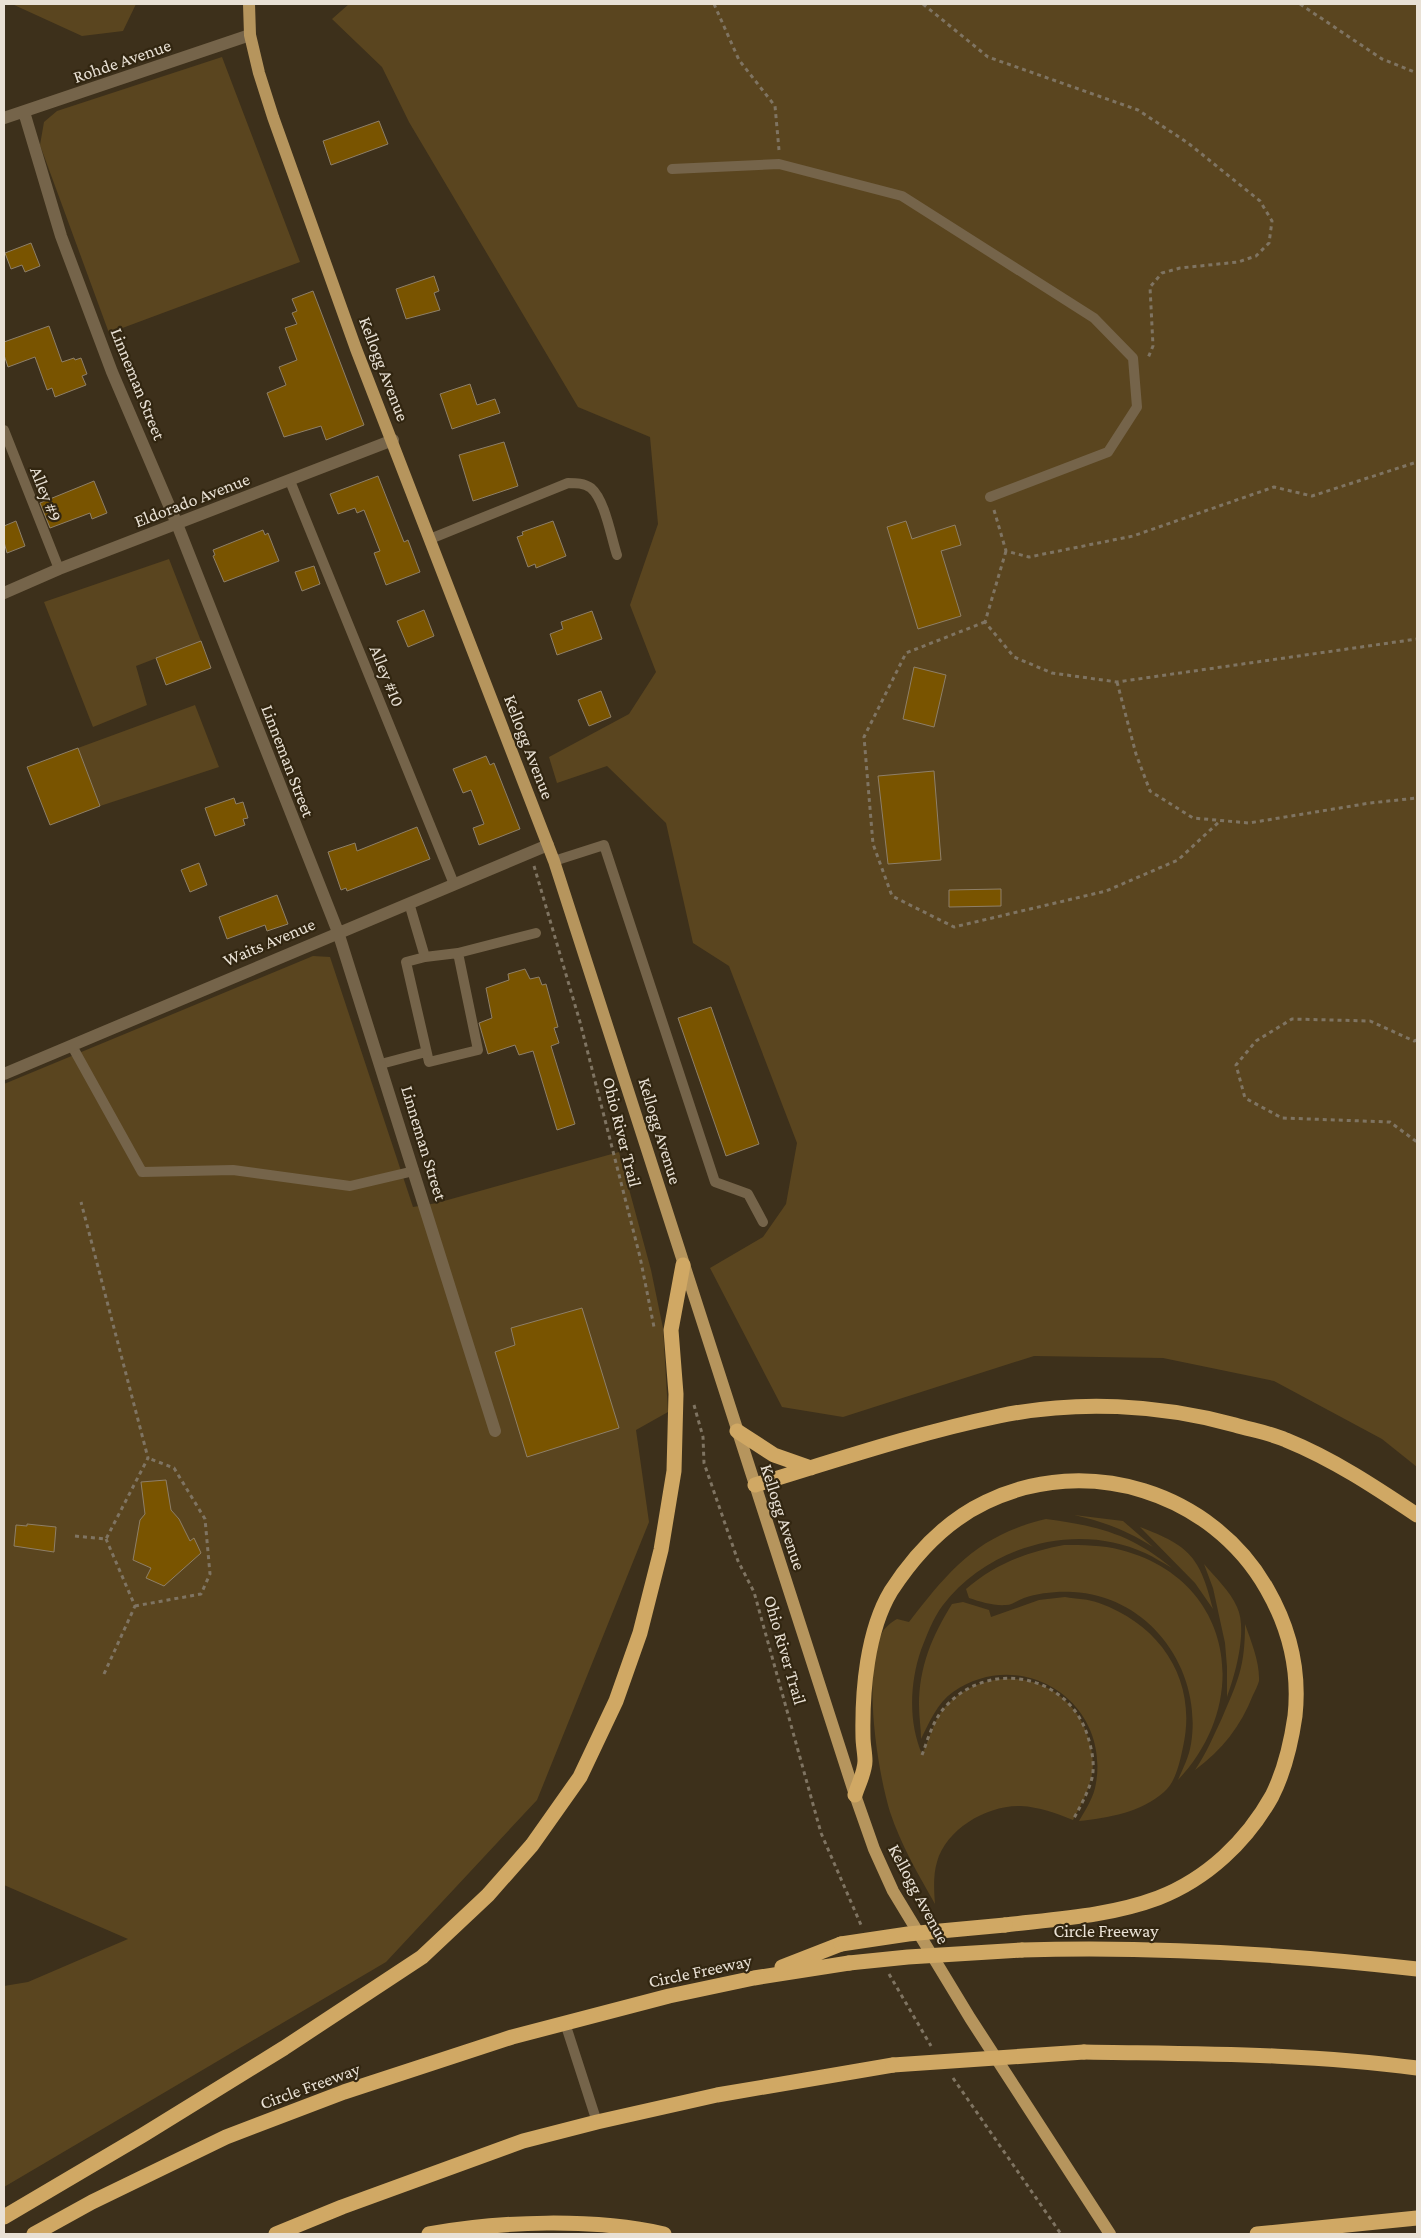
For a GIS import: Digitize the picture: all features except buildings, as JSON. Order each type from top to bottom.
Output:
[{"type":"highway","points":[[4,2217],[143,2135],[284,2048],[422,1957],[488,1895],[532,1846],[580,1777],[616,1701],[640,1633],[661,1550],[674,1471],[676,1394],[670,1330],[683,1265]]},
{"type":"highway","points":[[755,1485],[1000,1416],[1056,1408],[1112,1406],[1198,1415],[1285,1440],[1357,1476],[1417,1515]]},
{"type":"highway","points":[[737,1432],[774,1455],[811,1468]]},
{"type":"highway","points":[[754,1978],[841,1944],[908,1934],[1005,1925],[1113,1911],[1159,1898],[1191,1882],[1213,1867],[1235,1847],[1266,1805],[1278,1783],[1287,1760],[1296,1705],[1296,1673],[1293,1651],[1285,1625],[1260,1576],[1234,1545],[1209,1522],[1186,1508],[1140,1489],[1113,1484],[1059,1481],[1012,1492],[986,1502],[944,1528],[911,1563],[890,1594],[874,1632],[869,1654],[863,1713],[865,1764],[855,1795]]},
{"type":"highway","name":"Circle Freeway","points":[[34,2234],[92,2202],[226,2137],[344,2092],[512,2037],[669,1996],[754,1978],[849,1963],[908,1957],[1093,1948],[1219,1952],[1345,1961],[1417,1969]]},
{"type":"highway","points":[[276,2234],[351,2204],[523,2141],[716,2095],[893,2065],[1084,2052],[1256,2055],[1388,2064],[1417,2068]]},
{"type":"highway","points":[[1257,2234],[1417,2218]]},
{"type":"highway","points":[[429,2234],[525,2224],[585,2225],[645,2230],[664,2234]]},
{"type":"main road","name":"Kellogg Avenue","points":[[249,4],[250,35],[259,72],[356,349],[393,440],[554,861],[737,1432],[874,1849],[893,1891],[970,2018],[1110,2234]]},
{"type":"street","name":"Rohde Avenue","points":[[4,118],[250,35]]},
{"type":"street","name":"Linneman Street","points":[[24,112],[65,245],[112,372],[176,524],[338,932],[495,1432]]},
{"type":"street","name":"Eldorado Avenue","points":[[4,593],[59,569],[393,440]]},
{"type":"street","name":"Waits Avenue","points":[[4,1074],[548,845]]},
{"type":"lane","points":[[672,169],[780,164],[902,196],[1094,318],[1133,358],[1137,407],[1108,452],[990,497]]},
{"type":"lane","name":"Alley #9","points":[[4,430],[59,569]]},
{"type":"lane","name":"Alley #10","points":[[290,481],[454,884]]},
{"type":"lane","points":[[430,540],[568,483],[579,483],[591,488],[600,502],[617,555]]},
{"type":"lane","points":[[554,861],[604,845],[715,1182],[748,1194],[763,1222]]},
{"type":"lane","points":[[410,903],[425,957]]},
{"type":"lane","points":[[458,953],[478,1050],[429,1062],[406,962],[425,957],[458,953],[536,933]]},
{"type":"lane","points":[[72,1046],[142,1172],[233,1170],[350,1186],[414,1171]]},
{"type":"lane","points":[[381,1064],[426,1052]]},
{"type":"lane","points":[[565,2023],[598,2122]]},
{"type":"path","points":[[714,4],[739,60],[776,106],[780,164]]},
{"type":"path","points":[[923,4],[988,57],[1138,110],[1188,143],[1260,201],[1272,221],[1269,242],[1256,256],[1238,262],[1180,268],[1162,273],[1150,288],[1153,346],[1146,363],[1133,358]]},
{"type":"path","points":[[1300,4],[1382,59],[1417,73]]},
{"type":"path","points":[[1006,551],[1029,557],[1133,536],[1274,487],[1312,496],[1417,462]]},
{"type":"path","points":[[985,622],[1006,551],[990,497]]},
{"type":"path","points":[[985,622],[1014,657],[1052,673],[1117,682],[1417,639]]},
{"type":"path","points":[[985,622],[906,653],[864,736],[873,844],[892,896],[954,927],[1106,891],[1178,860],[1221,820]]},
{"type":"path","points":[[1117,682],[1136,754],[1150,791],[1193,818],[1249,823],[1370,803],[1417,798]]},
{"type":"path","name":"Ohio River Trail","points":[[538,881],[580,1022],[640,1257],[655,1335]]},
{"type":"path","points":[[1417,1040],[1370,1021],[1292,1019],[1256,1041],[1236,1065],[1245,1098],[1282,1118],[1390,1122],[1417,1142]]},
{"type":"path","points":[[81,1202],[148,1458],[106,1539]]},
{"type":"path","name":"Ohio River Trail","points":[[694,1401],[703,1437],[704,1463],[738,1561],[754,1592],[822,1833],[858,1921]]},
{"type":"path","points":[[135,1606],[201,1594],[210,1574],[205,1520],[174,1468],[148,1458]]},
{"type":"path","points":[[75,1536],[106,1539]]},
{"type":"path","points":[[104,1674],[135,1606],[106,1539]]},
{"type":"path","points":[[922,1755],[930,1731],[944,1707],[965,1690],[991,1679],[1019,1678],[1045,1686],[1068,1701],[1084,1724],[1092,1750],[1092,1778],[1082,1804],[1073,1820]]},
{"type":"shaded area","points":[[12,4],[136,4],[123,31],[82,36]]},
{"type":"shaded area","points":[[349,4],[1417,4],[1417,1467],[1382,1439],[1274,1381],[1163,1358],[1034,1356],[843,1417],[782,1407],[710,1268],[763,1237],[786,1204],[797,1143],[729,966],[693,943],[666,823],[607,766],[557,783],[549,757],[629,714],[656,672],[630,605],[658,524],[650,437],[578,407],[409,122],[382,67],[332,19]]},
{"type":"shaded area","points":[[222,57],[300,262],[109,333],[40,145],[44,122],[57,111]]},
{"type":"shaded area","points":[[169,559],[201,641],[136,666],[147,705],[93,727],[44,602]]},
{"type":"shaded area","points":[[195,705],[219,767],[100,806],[78,748]]},
{"type":"shaded area","points":[[313,956],[330,957],[413,1207],[437,1203],[619,1152],[651,1270],[663,1328],[668,1412],[636,1430],[649,1522],[537,1800],[386,1962],[4,2187],[4,1986],[28,1982],[128,1939],[4,1885],[4,1084]]},
{"type":"shaded area","points":[[1074,1515],[1123,1521],[1153,1547],[1115,1527]]},
{"type":"shaded area","points":[[1046,1519],[1113,1533],[1142,1547],[1172,1568],[1145,1553],[1118,1544],[1091,1539],[1063,1540],[1035,1545],[1008,1554],[984,1567],[962,1585],[939,1610],[930,1627],[917,1662],[913,1689],[914,1729],[922,1754],[941,1712],[963,1692],[983,1683],[1005,1679],[1026,1680],[1046,1687],[1064,1699],[1078,1716],[1088,1737],[1093,1763],[1088,1789],[1073,1820],[1034,1808],[1008,1807],[982,1815],[970,1821],[959,1830],[949,1839],[937,1862],[934,1878],[935,1904],[899,1836],[885,1794],[877,1748],[873,1698],[873,1674],[881,1635],[897,1619],[909,1622],[952,1570],[984,1545],[1002,1534]]},
{"type":"shaded area","points":[[1140,1527],[1171,1541],[1190,1556],[1203,1577],[1213,1609],[1195,1583]]},
{"type":"shaded area","points":[[1064,1545],[1114,1548],[1159,1565],[1188,1587],[1208,1615],[1220,1646],[1222,1680],[1216,1715],[1202,1749],[1178,1780],[1191,1744],[1193,1716],[1188,1690],[1179,1664],[1165,1642],[1147,1622],[1126,1607],[1101,1597],[1073,1592],[1035,1595],[1006,1605],[992,1604],[969,1598],[966,1589],[1000,1566],[1024,1555]]},
{"type":"shaded area","points":[[1204,1564],[1230,1595],[1240,1617],[1241,1640],[1227,1697],[1225,1643],[1213,1588]]},
{"type":"shaded area","points":[[1065,1597],[1099,1603],[1121,1613],[1140,1626],[1157,1641],[1170,1658],[1179,1678],[1185,1700],[1186,1723],[1183,1747],[1177,1771],[1168,1788],[1146,1805],[1113,1816],[1079,1821],[1095,1788],[1097,1754],[1089,1728],[1075,1706],[1055,1689],[1032,1679],[1006,1675],[979,1679],[953,1692],[942,1702],[921,1739],[919,1714],[921,1678],[924,1665],[938,1628],[952,1604],[963,1602],[989,1610],[991,1617],[1039,1600]]},
{"type":"shaded area","points":[[1245,1624],[1257,1660],[1259,1683],[1243,1717],[1230,1737],[1195,1770],[1213,1738],[1240,1673],[1244,1652]]}]
